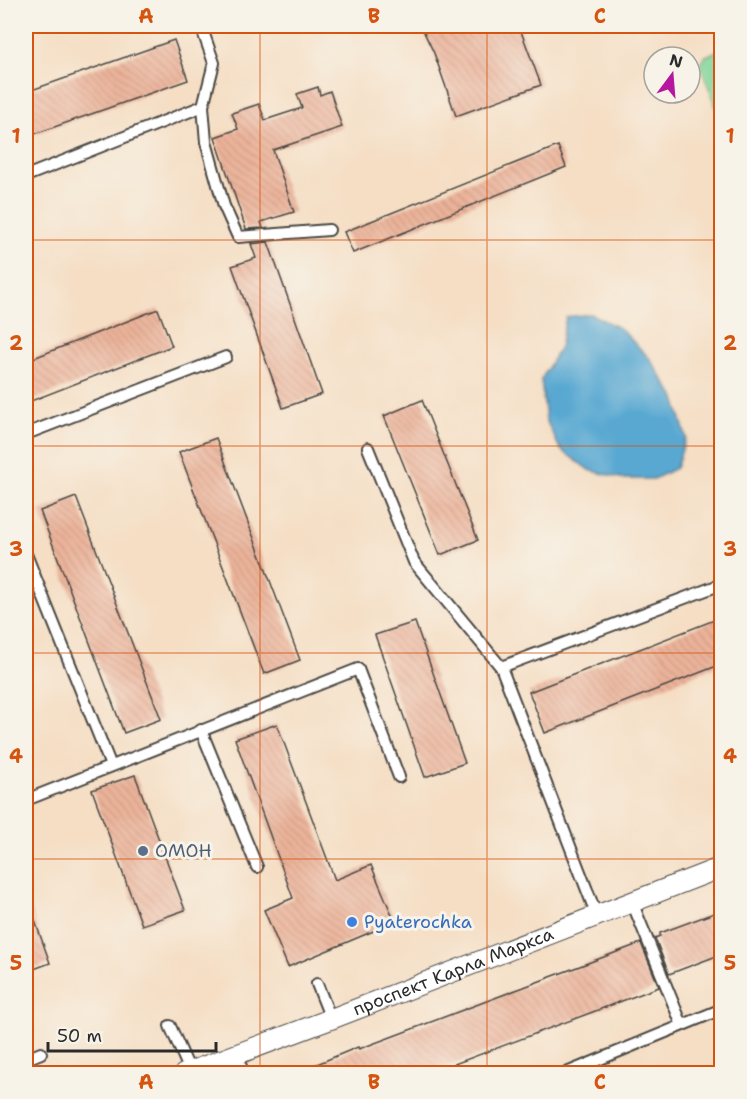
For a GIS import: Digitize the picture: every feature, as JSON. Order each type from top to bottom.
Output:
[{"type":"street","name":"проспект Карла Маркса","points":[[187,1072],[331,1019],[722,867]]},
{"type":"lane","points":[[201,26],[214,63],[203,106],[206,142],[224,206],[237,237],[329,230]]},
{"type":"lane","points":[[26,176],[203,106]]},
{"type":"lane","points":[[26,434],[225,357]]},
{"type":"lane","points":[[368,448],[414,562],[501,666],[597,916]]},
{"type":"lane","points":[[26,554],[111,766]]},
{"type":"lane","points":[[501,666],[722,584]]},
{"type":"lane","points":[[26,801],[358,669],[399,777]]},
{"type":"lane","points":[[201,730],[257,867]]},
{"type":"lane","points":[[632,902],[682,1025]]},
{"type":"lane","points":[[317,984],[331,1019]]},
{"type":"lane","points":[[564,1074],[722,1009]]},
{"type":"lane","points":[[170,1026],[187,1072]]},
{"type":"lane","points":[[26,1059],[41,1053]]},
{"type":"lane","points":[[236,1054],[244,1074]]},
{"type":"green space","points":[[721,49],[721,120],[702,69],[704,57]]},
{"type":"water","points":[[591,314],[621,329],[650,359],[675,398],[686,437],[676,468],[654,479],[624,479],[589,470],[560,449],[546,420],[541,380],[560,347],[566,317]]},
{"type":"building","points":[[421,26],[519,26],[541,85],[456,116],[434,53]]},
{"type":"building","points":[[174,40],[188,80],[26,137],[26,92]]},
{"type":"building","points":[[318,87],[320,95],[330,91],[342,127],[273,150],[294,212],[261,222],[263,228],[246,229],[215,137],[238,129],[232,113],[259,104],[265,120],[302,108],[297,94]]},
{"type":"building","points":[[558,146],[566,167],[353,253],[344,232]]},
{"type":"building","points":[[268,242],[322,394],[283,408],[232,266],[256,258],[251,244]]},
{"type":"building","points":[[158,309],[172,346],[26,403],[26,361]]},
{"type":"building","points":[[422,400],[478,540],[440,555],[384,416]]},
{"type":"building","points":[[216,438],[300,660],[264,674],[179,452]]},
{"type":"building","points":[[76,497],[161,719],[124,733],[40,511]]},
{"type":"building","points":[[722,617],[722,664],[545,733],[529,692]]},
{"type":"building","points":[[415,622],[465,763],[425,777],[375,635]]},
{"type":"building","points":[[277,724],[335,880],[371,865],[395,922],[288,967],[264,910],[293,898],[235,739]]},
{"type":"building","points":[[135,775],[185,910],[142,925],[92,790]]},
{"type":"building","points":[[26,901],[28,901],[50,963],[26,972]]},
{"type":"building","points":[[722,910],[722,954],[669,974],[655,938],[660,936],[660,933]]},
{"type":"building","points":[[641,943],[659,987],[428,1074],[293,1074],[358,1047],[359,1049]]},
{"type":"place","name":"ОМОН","points":[[143,851]]},
{"type":"place","name":"Pyaterochka","points":[[352,922]]}]
